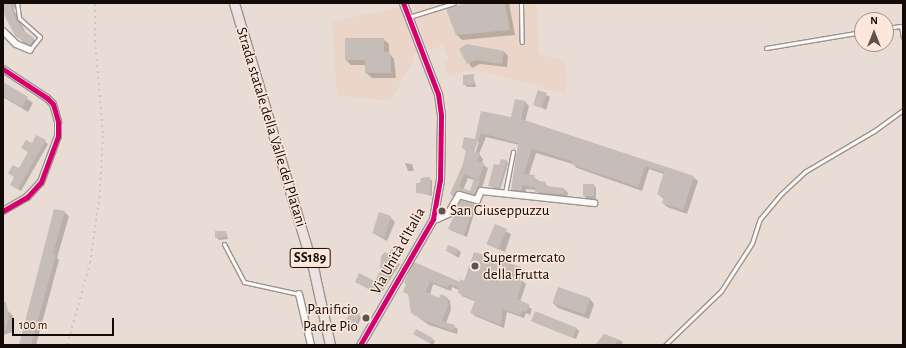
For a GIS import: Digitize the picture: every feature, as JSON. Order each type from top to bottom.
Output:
[{"type":"main road","name":"Strada statale della Valle del Platani","points":[[234,4],[286,173],[323,306],[330,345]]},
{"type":"street","name":"Via Unità d'Italia","points":[[360,345],[403,276],[433,219],[440,181],[440,109],[432,76],[408,18],[404,4]]},
{"type":"street","points":[[3,31],[16,44],[30,50]]},
{"type":"street","points":[[3,69],[47,98],[53,104],[58,122],[58,136],[41,182],[27,197],[3,211]]},
{"type":"street","points":[[433,219],[437,220],[448,214],[459,195],[477,200],[481,191],[594,203]]},
{"type":"street","points":[[299,294],[311,345]]},
{"type":"lane","points":[[17,3],[19,18],[40,37],[30,50]]},
{"type":"lane","points":[[408,18],[426,10],[454,3]]},
{"type":"lane","points":[[521,3],[522,42]]},
{"type":"lane","points":[[894,27],[901,26],[903,37]]},
{"type":"lane","points":[[766,48],[854,33]]},
{"type":"lane","points":[[665,345],[721,291],[752,243],[760,219],[781,194],[806,171],[874,131],[903,110]]},
{"type":"lane","points":[[505,193],[514,152]]},
{"type":"lane","points":[[224,244],[244,282],[299,294]]},
{"type":"shaded area","points":[[412,3],[537,3],[539,54],[565,61],[567,86],[564,94],[490,73],[466,71],[449,77],[443,62],[449,59],[442,45],[429,51],[416,20]]},
{"type":"shaded area","points":[[406,6],[418,46],[411,65],[390,101],[337,95],[332,22]]},
{"type":"building","points":[[3,3],[10,3],[15,18],[23,30],[34,38],[30,45],[15,36],[3,12]]},
{"type":"building","points":[[467,3],[505,3],[510,30],[456,35],[446,9]]},
{"type":"building","points":[[345,38],[384,38],[384,52],[389,52],[391,58],[391,73],[365,73],[365,60],[345,60]]},
{"type":"building","points":[[467,44],[504,51],[502,64],[476,60],[467,64],[459,49]]},
{"type":"building","points":[[474,74],[474,84],[463,85],[463,75]]},
{"type":"building","points":[[3,82],[28,97],[22,107],[3,96]]},
{"type":"building","points":[[538,90],[547,93],[542,108],[533,105]]},
{"type":"building","points":[[515,99],[525,101],[521,119],[694,176],[683,210],[662,203],[664,197],[657,194],[664,172],[645,166],[638,187],[571,164],[572,161],[532,149],[524,174],[535,175],[534,180],[546,182],[546,186],[564,188],[564,194],[535,192],[535,187],[522,185],[522,190],[511,190],[518,143],[481,133],[474,152],[480,154],[477,161],[484,163],[479,180],[464,174],[459,187],[470,191],[474,179],[480,181],[474,195],[459,191],[454,195],[450,194],[463,164],[466,150],[462,148],[464,137],[475,139],[481,111],[511,117]]},
{"type":"building","points":[[36,135],[46,140],[18,189],[10,185],[14,177],[8,173],[13,165],[19,168],[28,152],[21,148],[26,140],[32,143]]},
{"type":"building","points":[[501,159],[507,160],[499,188],[488,186],[494,164],[499,165]]},
{"type":"building","points":[[430,177],[430,194],[416,193],[416,183],[420,183],[421,178]]},
{"type":"building","points":[[583,184],[594,184],[594,196],[583,196]]},
{"type":"building","points":[[461,200],[474,204],[464,235],[448,229]]},
{"type":"building","points":[[54,209],[65,211],[53,254],[56,255],[31,345],[19,345]]},
{"type":"building","points":[[379,212],[391,216],[385,237],[372,233]]},
{"type":"building","points":[[495,224],[507,229],[498,249],[486,244]]},
{"type":"building","points":[[215,231],[226,231],[226,237],[215,238]]},
{"type":"building","points":[[448,245],[458,249],[456,255],[446,251]]},
{"type":"building","points":[[392,249],[398,254],[395,260],[399,262],[378,294],[355,282],[359,273],[375,281],[380,271],[381,256],[385,252],[388,254]]},
{"type":"building","points":[[474,252],[521,267],[517,277],[523,280],[517,299],[530,305],[526,312],[522,311],[520,315],[503,309],[501,325],[470,313],[475,301],[458,293],[459,288],[449,284],[447,288],[430,281],[426,292],[439,298],[441,294],[447,297],[448,306],[442,321],[455,325],[453,331],[425,321],[411,313],[408,294],[403,292],[406,284],[404,283],[414,262],[460,282],[460,279],[464,281]]},
{"type":"building","points":[[558,287],[590,298],[585,314],[552,303]]},
{"type":"building","points":[[3,302],[6,302],[9,318],[5,332]]},
{"type":"building","points":[[351,310],[360,314],[353,331],[344,326]]},
{"type":"building","points":[[535,311],[577,328],[573,338],[531,321]]},
{"type":"building","points":[[416,329],[433,338],[430,343],[413,334]]},
{"type":"building","points":[[604,334],[618,339],[615,345],[596,344]]},
{"type":"railway","points":[[67,345],[90,263],[100,192],[103,133],[95,42],[95,3]]},
{"type":"cycle path","points":[[360,345],[433,219],[440,181],[441,115],[438,94],[403,3]]},
{"type":"cycle path","points":[[3,69],[47,98],[53,104],[58,122],[58,136],[41,182],[27,197],[3,211]]},
{"type":"place","name":"San Giuseppuzzu","points":[[442,211]]},
{"type":"place","name":"Supermercato della Frutta","points":[[475,266]]},
{"type":"place","name":"Panificio Padre Pio","points":[[366,318]]}]
